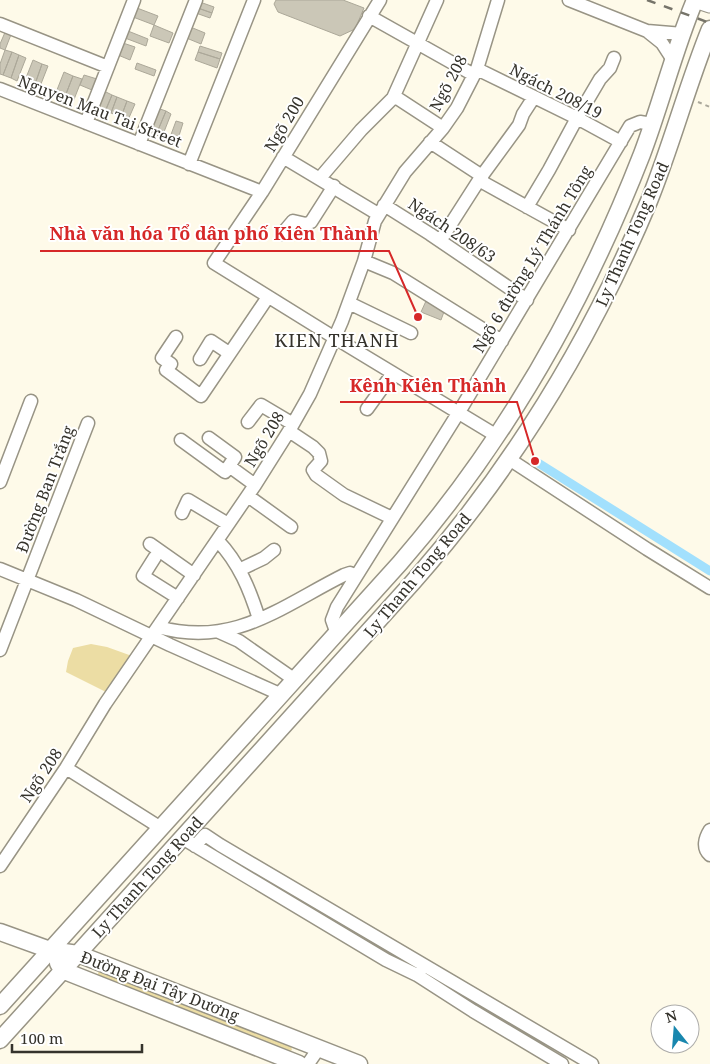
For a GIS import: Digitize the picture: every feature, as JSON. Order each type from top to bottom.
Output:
[{"type":"highway","points":[[701,0],[710,3]]},
{"type":"main road","name":"Ly Thanh Tong Road","points":[[0,1006],[391,573],[440,515],[497,436],[571,312],[601,250],[635,170],[694,0]]},
{"type":"main road","name":"Ly Thanh Tong Road","points":[[0,1040],[62,970],[189,842],[410,587],[462,524],[509,459],[556,387],[593,322],[627,251],[657,180],[686,98],[705,62],[710,29]]},
{"type":"main road","points":[[635,170],[657,180]]},
{"type":"main road","points":[[391,573],[410,587]]},
{"type":"main road","points":[[0,932],[50,950]]},
{"type":"main road","name":"Đường Đại Tây Dương","points":[[50,950],[78,954],[325,1055],[359,1064]]},
{"type":"main road","name":"Đường Đại Tây Dương","points":[[50,950],[62,970],[299,1064]]},
{"type":"street","points":[[86,123],[134,0]]},
{"type":"street","points":[[140,144],[196,0]]},
{"type":"street","points":[[189,164],[254,0]]},
{"type":"street","name":"Ngõ 200","points":[[268,297],[214,263],[262,192],[380,0]]},
{"type":"street","points":[[320,178],[361,130],[394,96],[437,0]]},
{"type":"street","name":"Ngõ 208","points":[[0,866],[66,768],[105,704],[248,496],[310,394],[349,304],[364,261],[370,234],[381,209],[405,172],[443,128],[457,108],[475,72],[498,0]]},
{"type":"street","points":[[569,0],[647,31],[682,34]]},
{"type":"street","name":"Ngách 208/19","points":[[369,16],[475,72],[534,97],[621,142]]},
{"type":"street","points":[[0,24],[108,67]]},
{"type":"street","points":[[647,31],[662,43],[673,60]]},
{"type":"street","points":[[527,206],[600,79],[610,68],[614,58]]},
{"type":"street","name":"Nguyen Mau Tai Street","points":[[0,89],[262,192]]},
{"type":"street","points":[[394,96],[443,128]]},
{"type":"street","points":[[440,241],[481,177],[519,125],[534,97]]},
{"type":"street","name":"Ngõ 6 đường Lý Thánh Tông","points":[[337,634],[333,626],[333,616],[356,576],[527,300],[630,126],[640,122],[652,124]]},
{"type":"street","points":[[430,142],[478,174],[484,183],[569,230]]},
{"type":"street","name":"Ngách 208/63","points":[[284,156],[334,186],[440,241],[527,300]]},
{"type":"street","points":[[282,234],[293,221],[306,224],[311,222],[334,186]]},
{"type":"street","points":[[364,261],[392,273],[502,341]]},
{"type":"street","points":[[176,337],[162,358],[170,364],[166,370],[202,396],[268,297],[497,436]]},
{"type":"street","points":[[349,304],[411,332]]},
{"type":"street","points":[[200,359],[211,341],[229,353]]},
{"type":"street","points":[[367,409],[393,373]]},
{"type":"street","points":[[0,482],[31,401]]},
{"type":"street","points":[[248,422],[261,405],[291,427],[319,453],[321,460],[313,470],[316,475],[344,495],[392,518]]},
{"type":"street","name":"Đường Ban Trắng","points":[[0,650],[88,423]]},
{"type":"street","points":[[181,440],[225,472],[235,457],[209,438]]},
{"type":"street","points":[[509,459],[710,588]]},
{"type":"street","points":[[229,466],[255,485]]},
{"type":"street","points":[[248,496],[291,527]]},
{"type":"street","points":[[182,513],[188,500],[228,524]]},
{"type":"street","points":[[218,541],[227,550],[240,570],[259,619]]},
{"type":"street","points":[[150,544],[194,575]]},
{"type":"street","points":[[240,570],[264,558],[274,550]]},
{"type":"street","points":[[155,557],[143,576],[178,598]]},
{"type":"street","points":[[0,569],[155,632],[282,695]]},
{"type":"street","points":[[155,632],[189,634],[219,632],[259,619],[292,604],[344,575],[350,573],[356,576]]},
{"type":"street","points":[[219,632],[239,641],[295,680]]},
{"type":"street","points":[[66,768],[161,828]]},
{"type":"street","points":[[710,830],[704,845],[706,852],[710,854]]},
{"type":"street","points":[[189,842],[205,835],[340,924],[421,971],[592,1064]]},
{"type":"street","points":[[421,971],[473,1011],[562,1064]]},
{"type":"street","points":[[308,1064],[325,1055]]},
{"type":"path","points":[[686,98],[710,107]]},
{"type":"shaded area","points":[[91,644],[107,647],[132,656],[108,693],[66,672],[73,648]]},
{"type":"shaded area","points":[[100,970],[291,1046],[292,1050],[289,1052],[99,978],[98,973]]},
{"type":"building","points":[[276,0],[343,0],[364,8],[355,29],[340,36],[278,12],[274,4]]},
{"type":"building","points":[[197,1],[214,7],[212,13],[195,7]]},
{"type":"building","points":[[195,7],[212,13],[210,18],[193,12]]},
{"type":"building","points":[[137,8],[158,16],[154,25],[133,17]]},
{"type":"building","points":[[154,25],[173,33],[169,43],[150,36]]},
{"type":"building","points":[[188,26],[205,33],[201,44],[184,37]]},
{"type":"building","points":[[6,30],[12,32],[5,50],[0,48],[0,44]]},
{"type":"building","points":[[128,31],[148,39],[146,46],[125,38]]},
{"type":"building","points":[[123,43],[135,47],[130,60],[118,55]]},
{"type":"building","points":[[200,46],[222,53],[220,59],[198,52]]},
{"type":"building","points":[[5,50],[12,52],[3,75],[0,74],[0,64]]},
{"type":"building","points":[[12,52],[19,55],[11,78],[3,75]]},
{"type":"building","points":[[198,52],[220,59],[217,68],[195,60]]},
{"type":"building","points":[[19,55],[26,58],[17,81],[11,78]]},
{"type":"building","points":[[33,60],[42,64],[34,87],[24,83]]},
{"type":"building","points":[[137,63],[156,70],[154,76],[135,69]]},
{"type":"building","points":[[42,64],[48,66],[39,89],[34,87]]},
{"type":"building","points":[[64,72],[73,76],[64,99],[55,95]]},
{"type":"building","points":[[84,75],[97,79],[92,90],[80,85]]},
{"type":"building","points":[[73,76],[82,79],[73,102],[64,99]]},
{"type":"building","points":[[104,91],[112,95],[104,115],[96,111]]},
{"type":"building","points":[[112,95],[117,97],[111,113],[105,111]]},
{"type":"building","points":[[117,97],[127,101],[121,117],[111,113]]},
{"type":"building","points":[[127,101],[135,104],[128,120],[121,117]]},
{"type":"building","points":[[157,108],[166,111],[156,135],[153,134],[149,125]]},
{"type":"building","points":[[166,111],[171,114],[162,137],[156,135]]},
{"type":"building","points":[[176,121],[183,123],[177,142],[169,140]]},
{"type":"building","points":[[426,301],[445,309],[441,320],[421,312]]},
{"type":"waterway","points":[[535,461],[710,571]]},
{"type":"railway","points":[[647,0],[710,23]]},
{"type":"place","name":"Nhà văn hóa Tổ dân phố Kiên Thành","points":[[418,317]]},
{"type":"place","name":"Kênh Kiên Thành","points":[[535,461]]},
{"type":"district","name":"KIEN THANH","points":[[337,340]]}]
